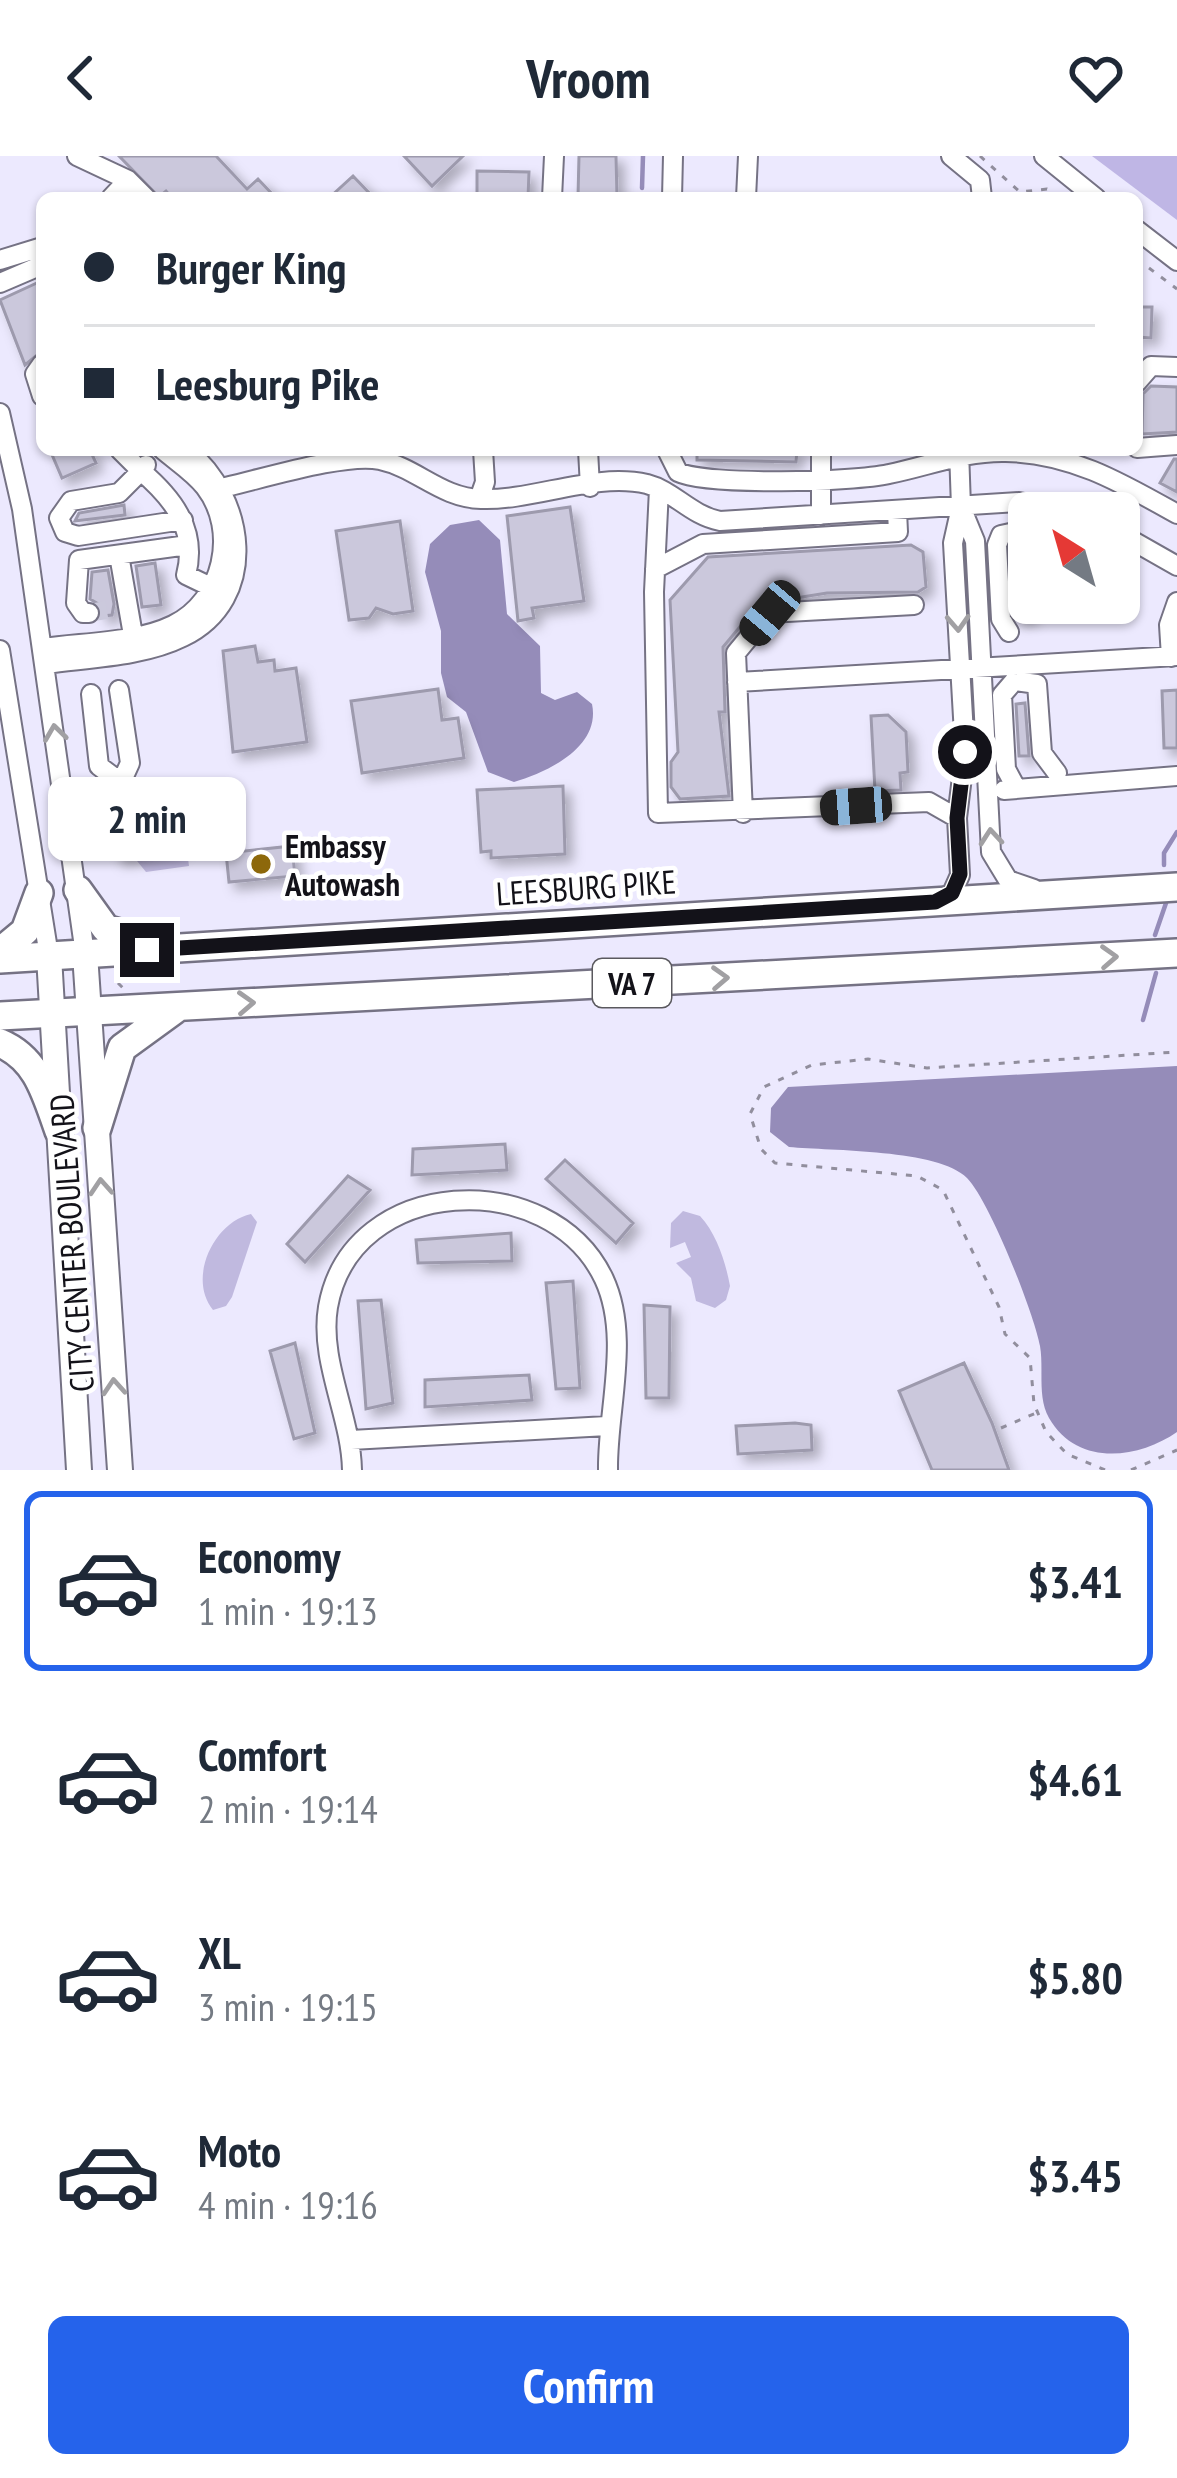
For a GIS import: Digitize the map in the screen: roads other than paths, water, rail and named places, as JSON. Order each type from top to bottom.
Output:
[{"type":"highway","name":"LEESBURG PIKE","points":[[0,955],[85,954],[1177,887]]},
{"type":"highway","points":[[78,890],[106,929],[178,948]]},
{"type":"highway","points":[[0,955],[22,936],[39,893]]},
{"type":"highway","name":"VA 7","points":[[0,1016],[1177,953]]},
{"type":"highway","points":[[97,1128],[122,1048],[179,1007]]},
{"type":"highway","points":[[0,1043],[27,1060],[40,1079],[59,1131]]},
{"type":"main road","name":"CITY CENTER BOULEVARD","points":[[85,954],[120,1470]]},
{"type":"main road","name":"CITY CENTER BOULEVARD","points":[[49,956],[79,1470]]},
{"type":"street","points":[[77,156],[128,180],[140,192]]},
{"type":"street","points":[[552,192],[554,156]]},
{"type":"street","points":[[673,156],[673,192]]},
{"type":"street","points":[[746,192],[748,156]]},
{"type":"street","points":[[950,156],[980,180],[981,192]]},
{"type":"street","points":[[1044,156],[1083,192]]},
{"type":"street","points":[[117,192],[128,180]]},
{"type":"street","points":[[1143,235],[1177,261]]},
{"type":"street","points":[[0,260],[36,249]]},
{"type":"street","points":[[0,283],[36,268]]},
{"type":"street","points":[[1143,375],[1151,366],[1177,367]]},
{"type":"street","points":[[0,413],[22,508],[85,954]]},
{"type":"street","points":[[1143,448],[1177,445]]},
{"type":"street","points":[[126,456],[175,500],[188,545],[186,575],[213,588]]},
{"type":"street","points":[[155,456],[119,493],[71,501],[59,518],[71,536],[183,520]]},
{"type":"street","points":[[45,656],[173,625],[213,588],[224,555],[215,490],[168,456]]},
{"type":"street","points":[[45,656],[169,643],[209,618],[232,578],[238,546],[215,490],[192,456]]},
{"type":"street","points":[[478,500],[484,482],[483,456]]},
{"type":"street","points":[[588,456],[590,487]]},
{"type":"street","points":[[668,456],[670,465],[686,476],[820,478],[883,476],[946,456]]},
{"type":"street","points":[[821,456],[821,515]]},
{"type":"street","points":[[935,902],[958,885],[957,818],[965,752],[953,543],[961,507],[959,456]]},
{"type":"street","points":[[1037,456],[1056,457],[1177,514]]},
{"type":"street","points":[[1126,486],[1132,456]]},
{"type":"street","points":[[215,490],[349,459],[396,457],[427,485],[478,500],[634,483],[659,489],[693,514],[720,521],[1008,503]]},
{"type":"street","points":[[659,489],[655,569],[658,813],[929,802],[957,818]]},
{"type":"street","points":[[961,507],[975,541],[991,852],[999,872],[1034,889],[1075,892]]},
{"type":"street","points":[[655,569],[703,544],[898,532],[897,511]]},
{"type":"street","points":[[1008,534],[1001,535],[997,544],[1001,619],[1009,632]]},
{"type":"street","points":[[89,613],[83,614],[76,603],[76,564],[188,545]]},
{"type":"street","points":[[1140,545],[1177,566]]},
{"type":"street","points":[[119,555],[120,609],[133,635]]},
{"type":"street","points":[[737,682],[1174,657],[1170,617],[1177,602]]},
{"type":"street","points":[[743,813],[736,653],[770,613],[914,605]]},
{"type":"street","points":[[0,650],[4,708],[49,956]]},
{"type":"street","points":[[1016,786],[1006,769],[1002,695],[1014,681],[1037,684],[1042,752],[1058,772]]},
{"type":"street","points":[[91,694],[99,766],[115,778],[125,774],[130,763],[119,690]]},
{"type":"street","points":[[988,793],[1016,786],[1177,776]]},
{"type":"street","points":[[352,1470],[351,1440],[328,1342],[328,1305],[335,1284],[351,1256],[379,1226],[407,1211],[484,1200],[526,1208],[565,1231],[597,1266],[613,1314],[608,1470]]},
{"type":"street","points":[[351,1440],[607,1426]]},
{"type":"waterway","points":[[642,188],[643,156]]},
{"type":"waterway","points":[[1164,865],[1164,853],[1177,832]]},
{"type":"waterway","points":[[1155,935],[1166,903]]},
{"type":"waterway","points":[[1143,1020],[1156,973]]},
{"type":"tunnel","points":[[89,613],[111,609]]},
{"type":"place","name":"Embassy Autowash","points":[[261,864]]}]
